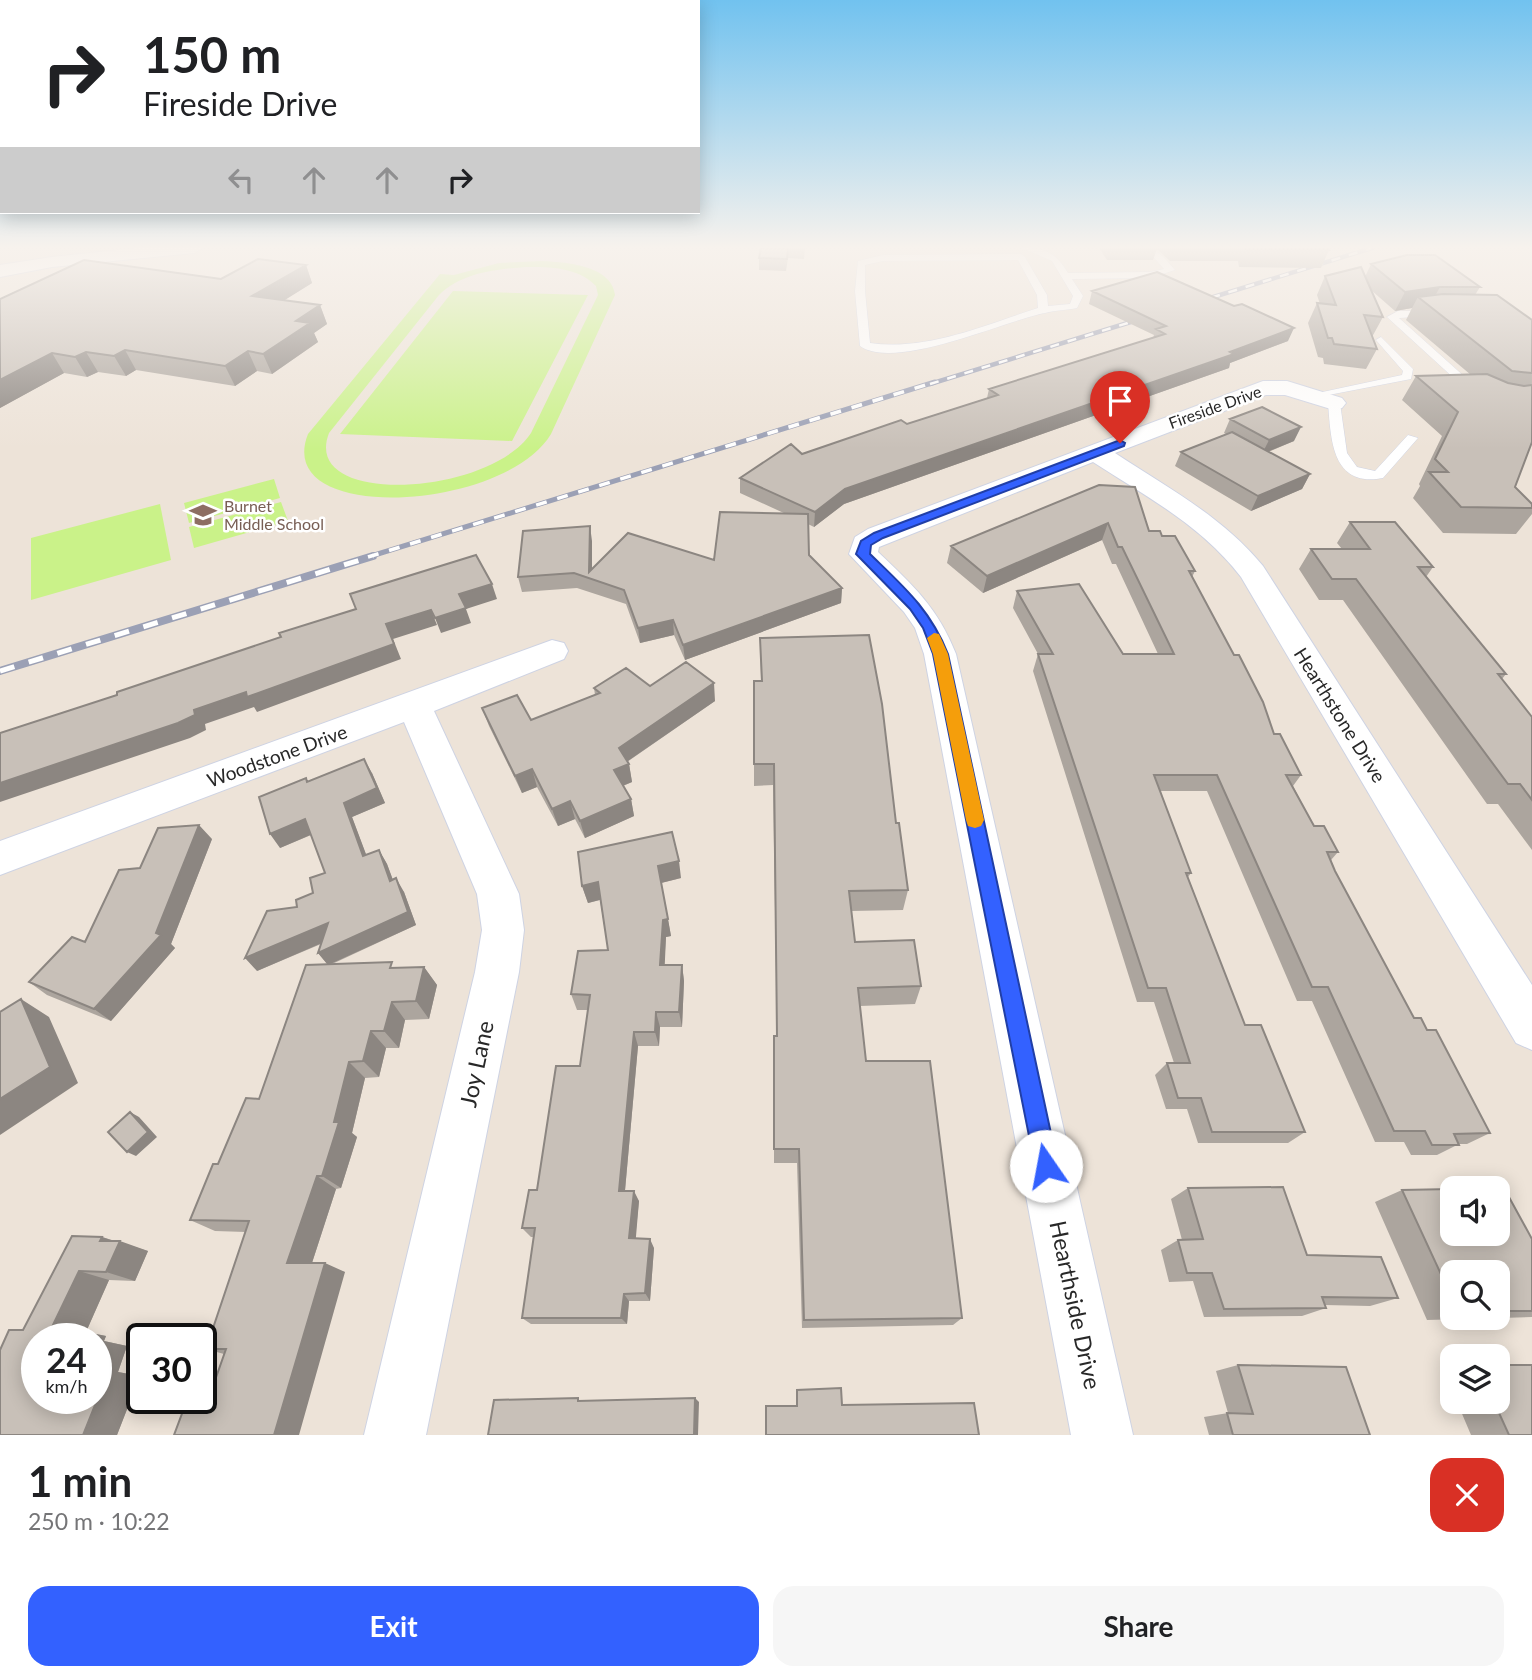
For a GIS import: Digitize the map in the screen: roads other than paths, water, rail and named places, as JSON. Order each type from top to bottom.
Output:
[{"type":"street","name":"Fireside Drive","points":[[865,543],[878,535],[1263,388],[1287,388],[1324,399]]},
{"type":"street","name":"Hearthstone Drive","points":[[1096,453],[1197,518],[1231,545],[1253,573],[1532,1027]]},
{"type":"street","name":"Hearthside Drive","points":[[865,543],[863,554],[915,605],[930,627],[940,654],[1102,1435]]},
{"type":"street","name":"Woodstone Drive","points":[[0,858],[552,652]]},
{"type":"street","name":"Joy Lane","points":[[395,1435],[497,972],[503,930],[498,894],[414,705]]},
{"type":"lane","points":[[863,315],[866,346],[882,350],[906,349],[1026,315]]},
{"type":"lane","points":[[1396,315],[1392,317],[1466,385],[1485,397]]},
{"type":"lane","points":[[1381,340],[1406,364],[1409,370],[1407,377],[1324,399],[1342,462],[1350,470],[1366,475],[1378,475],[1412,439]]},
{"type":"railway","points":[[930,384],[1147,317]]},
{"type":"railway","points":[[368,557],[935,382]]},
{"type":"railway","points":[[0,671],[373,556]]},
{"type":"place","name":"Burnet Middle School","points":[[203,515]]}]
